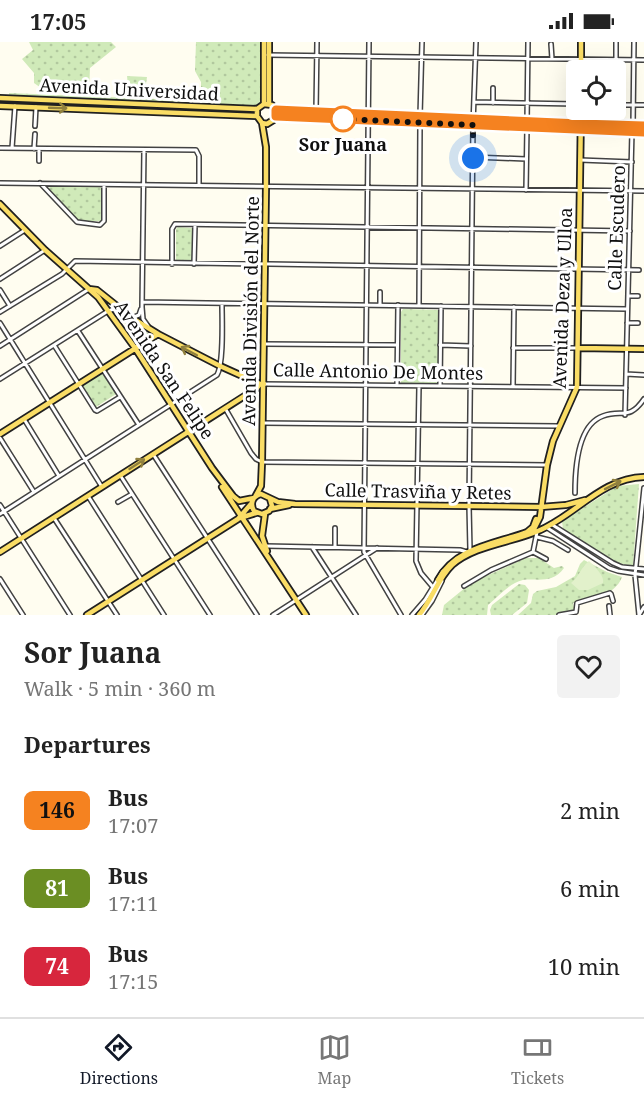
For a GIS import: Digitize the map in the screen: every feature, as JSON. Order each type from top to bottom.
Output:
[{"type":"main road","points":[[264,42],[267,104],[276,113],[420,123],[473,122],[632,128],[644,126]]},
{"type":"main road","points":[[266,55],[269,42]]},
{"type":"main road","points":[[581,42],[581,60]]},
{"type":"main road","name":"Avenida Universidad","points":[[0,98],[257,109]]},
{"type":"main road","points":[[267,104],[257,109],[256,116],[262,123],[271,123],[276,113]]},
{"type":"main road","name":"Avenida Universidad","points":[[0,105],[256,116]]},
{"type":"main road","points":[[276,113],[316,111],[420,116],[473,122]]},
{"type":"main road","name":"Avenida Deza y Ulloa","points":[[534,533],[538,523],[547,465],[558,426],[576,387],[580,120]]},
{"type":"main road","name":"Avenida División del Norte","points":[[254,499],[261,486],[262,475],[266,147],[262,123]]},
{"type":"main road","name":"Avenida División del Norte","points":[[266,147],[271,123]]},
{"type":"main road","points":[[632,128],[644,132]]},
{"type":"main road","points":[[0,204],[2,211],[89,289],[97,290],[150,330],[219,366],[262,384]]},
{"type":"main road","name":"Avenida San Felipe","points":[[89,289],[98,297],[135,348],[212,468],[240,517],[272,561],[306,615]]},
{"type":"main road","points":[[0,436],[158,334]]},
{"type":"main road","points":[[578,348],[644,349]]},
{"type":"main road","name":"Calle Antonio De Montes","points":[[0,552],[262,384]]},
{"type":"main road","name":"Avenida San Felipe","points":[[212,468],[236,500],[254,499]]},
{"type":"main road","name":"Avenida División del Norte","points":[[262,475],[268,497]]},
{"type":"main road","points":[[443,574],[467,556],[549,526],[585,500],[621,481],[644,477]]},
{"type":"main road","points":[[87,615],[240,517],[256,513],[265,514],[270,509],[268,497],[261,495],[254,499],[240,517]]},
{"type":"main road","name":"Calle Trasviña y Retes","points":[[268,497],[295,504]]},
{"type":"main road","points":[[254,499],[253,509],[256,513]]},
{"type":"main road","name":"Calle Trasviña y Retes","points":[[270,509],[295,504],[566,505],[585,500]]},
{"type":"main road","name":"Avenida San Felipe","points":[[265,514],[262,528],[264,546],[272,561]]},
{"type":"main road","points":[[417,615],[443,574],[458,557],[469,551],[534,533]]},
{"type":"street","points":[[316,111],[317,42]]},
{"type":"street","points":[[369,42],[364,547],[365,556],[401,615]]},
{"type":"street","points":[[420,116],[422,42]]},
{"type":"street","points":[[264,546],[379,547],[469,551],[473,122],[476,42]]},
{"type":"street","points":[[526,190],[528,42]]},
{"type":"street","points":[[616,42],[616,60]]},
{"type":"street","name":"Calle Escudero","points":[[625,415],[634,42]]},
{"type":"street","points":[[551,44],[552,59]]},
{"type":"street","points":[[266,55],[581,60]]},
{"type":"street","points":[[626,60],[644,60]]},
{"type":"street","points":[[493,88],[493,103]]},
{"type":"street","points":[[474,102],[566,104]]},
{"type":"street","points":[[626,105],[644,105]]},
{"type":"street","points":[[12,148],[15,106]]},
{"type":"street","points":[[35,126],[36,106]]},
{"type":"street","points":[[419,306],[420,123]]},
{"type":"street","points":[[35,134],[39,161]]},
{"type":"street","points":[[0,148],[196,150],[199,156],[199,185]]},
{"type":"street","points":[[144,150],[142,305],[143,319],[150,330]]},
{"type":"street","points":[[473,158],[526,159]]},
{"type":"street","points":[[580,160],[632,162]]},
{"type":"street","points":[[0,183],[644,191]]},
{"type":"street","points":[[40,183],[76,222],[100,225],[104,221],[104,184]]},
{"type":"street","points":[[172,264],[173,226],[175,224],[630,231]]},
{"type":"street","points":[[194,264],[195,225]]},
{"type":"street","points":[[0,246],[25,230]]},
{"type":"street","points":[[0,279],[45,250]]},
{"type":"street","points":[[0,312],[68,269],[75,261],[639,270]]},
{"type":"street","points":[[0,346],[89,289]]},
{"type":"street","points":[[0,290],[10,306]]},
{"type":"street","points":[[380,292],[380,305]]},
{"type":"street","points":[[628,296],[638,296]]},
{"type":"street","points":[[2,513],[217,375],[222,304]]},
{"type":"street","points":[[142,305],[398,305],[627,309]]},
{"type":"street","points":[[0,379],[108,311],[117,309],[130,316],[139,315],[142,305]]},
{"type":"street","points":[[397,385],[398,305]]},
{"type":"street","points":[[440,386],[441,306]]},
{"type":"street","points":[[513,387],[514,307]]},
{"type":"street","points":[[627,323],[638,323]]},
{"type":"street","points":[[0,324],[102,487]]},
{"type":"street","points":[[78,330],[139,425]]},
{"type":"street","points":[[264,344],[397,345]]},
{"type":"street","points":[[54,345],[96,411],[120,397]]},
{"type":"street","points":[[440,345],[471,346]]},
{"type":"street","points":[[513,348],[578,348]]},
{"type":"street","points":[[626,374],[644,375]]},
{"type":"street","name":"Calle Antonio De Montes","points":[[262,384],[626,388]]},
{"type":"street","points":[[418,385],[416,548],[419,568],[432,586]]},
{"type":"street","points":[[574,493],[578,451],[591,425],[606,415],[625,415],[644,399]]},
{"type":"street","points":[[225,408],[256,459],[262,462],[547,465]]},
{"type":"street","points":[[24,419],[59,476]]},
{"type":"street","points":[[263,423],[558,426]]},
{"type":"street","points":[[0,436],[34,492]]},
{"type":"street","points":[[153,454],[257,615]]},
{"type":"street","points":[[120,475],[210,615]]},
{"type":"street","points":[[639,615],[635,575],[644,488]]},
{"type":"street","points":[[118,502],[132,493]]},
{"type":"street","points":[[88,496],[164,615]]},
{"type":"street","points":[[0,505],[2,513],[70,615]]},
{"type":"street","points":[[54,518],[117,615]]},
{"type":"street","points":[[549,526],[605,560],[622,567],[644,569]]},
{"type":"street","points":[[549,526],[609,568],[644,575]]},
{"type":"street","points":[[335,528],[335,547]]},
{"type":"street","points":[[533,552],[534,533],[567,550]]},
{"type":"street","points":[[312,547],[356,615]]},
{"type":"street","points":[[273,615],[379,547]]},
{"type":"street","points":[[533,552],[546,559]]},
{"type":"street","points":[[464,586],[491,570],[533,552]]},
{"type":"street","points":[[417,615],[432,586],[443,574]]},
{"type":"street","points":[[0,579],[23,615]]},
{"type":"street","points":[[559,615],[576,612],[577,603],[611,593],[613,601]]},
{"type":"street","points":[[609,606],[610,615]]},
{"type":"street","points":[[639,615],[644,607]]},
{"type":"green space","points":[[29,42],[111,42],[116,47],[90,68],[89,92],[44,90],[34,83],[34,73],[22,59],[33,50]]},
{"type":"green space","points":[[196,42],[264,42],[264,104],[259,107],[201,107],[201,82],[195,71]]},
{"type":"green space","points":[[127,76],[147,77],[142,94],[129,95]]},
{"type":"green space","points":[[9,93],[181,100],[182,104],[9,97]]},
{"type":"green space","points":[[50,187],[101,187],[101,221],[78,221],[48,189]]},
{"type":"green space","points":[[178,227],[192,228],[192,262],[176,261],[176,229]]},
{"type":"green space","points":[[403,309],[438,310],[439,383],[401,383],[401,312]]},
{"type":"green space","points":[[120,316],[122,316],[151,335],[137,342]]},
{"type":"green space","points":[[102,373],[116,394],[96,407],[83,386]]},
{"type":"green space","points":[[639,484],[633,565],[616,562],[606,557],[563,528],[564,520],[611,490],[618,486]]},
{"type":"green space","points":[[526,558],[539,558],[554,568],[562,566],[564,568],[553,578],[521,581],[511,585],[488,605],[487,615],[442,615],[444,605],[471,583]]},
{"type":"green space","points":[[584,560],[622,577],[619,583],[602,596],[573,603],[575,612],[555,615],[518,615],[531,603],[533,594],[537,591],[556,587],[575,576]]},
{"type":"green space","points":[[589,561],[601,574],[603,583],[588,590],[579,590],[571,583]]},
{"type":"green space","points":[[519,584],[525,585],[529,590],[527,603],[512,615],[491,615],[492,605]]},
{"type":"bus line","name":"146","points":[[644,126],[276,110],[276,116],[644,132]]},
{"type":"place","name":"Sor Juana","points":[[343,119]]},
{"type":"route","points":[[343,119],[473,125],[473,158]]}]
